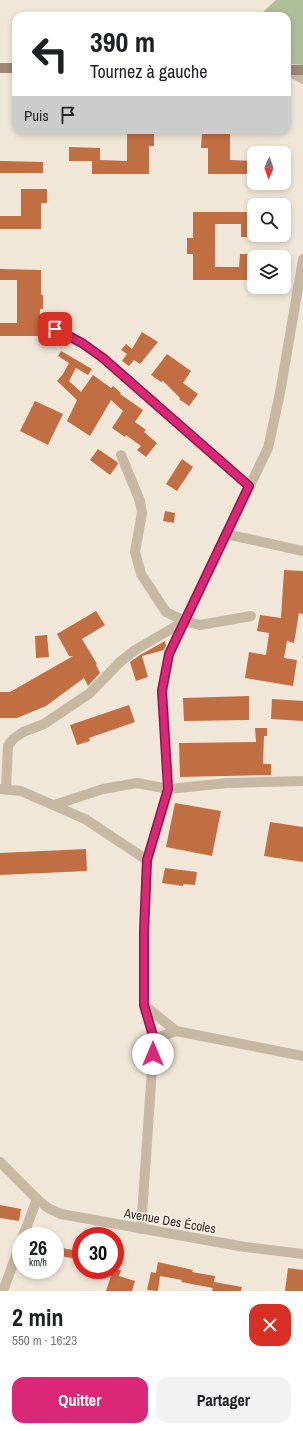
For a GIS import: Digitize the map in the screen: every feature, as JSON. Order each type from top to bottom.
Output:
[{"type":"main road","points":[[0,68],[12,68]]},
{"type":"main road","points":[[291,70],[303,70]]},
{"type":"street","points":[[291,72],[303,79]]},
{"type":"street","points":[[141,1229],[154,1039],[144,1005],[144,932],[147,860],[168,789],[162,691],[169,654],[268,448],[280,394],[303,259]]},
{"type":"street","points":[[55,329],[82,343],[103,358],[249,486]]},
{"type":"street","points":[[121,455],[140,501],[142,513],[134,552],[141,574],[166,612],[185,621],[200,625],[251,616]]},
{"type":"street","points":[[226,534],[303,551]]},
{"type":"street","points":[[147,860],[85,819],[21,791],[3,789],[8,746],[13,739],[23,732],[44,724],[90,693],[120,662],[135,650],[185,621]]},
{"type":"street","points":[[54,805],[103,789],[137,783],[168,789],[227,783],[303,781]]},
{"type":"street","points":[[144,1005],[176,1031],[303,1056]]},
{"type":"street","points":[[154,1039],[176,1031]]},
{"type":"street","name":"Avenue Des Écoles","points":[[0,1162],[37,1199],[48,1208],[61,1214],[245,1247],[303,1254]]},
{"type":"street","points":[[26,1227],[37,1199]]},
{"type":"street","points":[[3,1291],[12,1266]]},
{"type":"green space","points":[[276,0],[303,0],[303,65],[291,64],[291,12],[263,12]]},
{"type":"building","points":[[127,134],[154,134],[154,146],[149,146],[149,174],[92,174],[92,161],[69,161],[69,147],[100,148],[100,160],[127,161]]},
{"type":"building","points":[[202,134],[230,134],[230,160],[247,161],[247,174],[208,174],[208,148],[201,148]]},
{"type":"building","points":[[0,161],[43,162],[43,173],[0,173]]},
{"type":"building","points":[[21,189],[47,189],[47,203],[41,203],[41,229],[0,229],[0,216],[21,216]]},
{"type":"building","points":[[193,212],[247,212],[247,237],[241,237],[241,224],[215,224],[215,267],[239,267],[240,254],[247,254],[247,280],[193,280],[193,254],[187,254],[187,238],[193,238]]},
{"type":"building","points":[[0,269],[41,270],[41,295],[43,295],[43,309],[40,309],[39,336],[0,336],[0,323],[17,323],[17,280],[0,280]]},
{"type":"building","points":[[142,332],[158,342],[140,364],[134,360],[129,366],[122,361],[127,354],[121,350],[126,344],[132,349]]},
{"type":"building","points":[[61,351],[92,369],[88,375],[76,368],[69,381],[81,392],[93,375],[111,388],[113,386],[121,393],[120,394],[143,410],[135,422],[146,430],[144,432],[157,443],[146,457],[137,450],[141,446],[126,435],[125,437],[112,428],[123,411],[111,400],[90,436],[67,421],[77,400],[57,381],[69,363],[58,356]]},
{"type":"building","points":[[167,354],[191,371],[183,383],[198,394],[189,406],[179,399],[180,398],[163,381],[161,382],[151,375]]},
{"type":"building","points":[[35,401],[63,414],[48,445],[20,431]]},
{"type":"building","points":[[98,449],[118,464],[110,475],[90,460]]},
{"type":"building","points":[[182,459],[193,467],[177,491],[166,484]]},
{"type":"building","points":[[165,511],[175,513],[174,523],[163,521]]},
{"type":"building","points":[[284,570],[303,571],[303,614],[299,613],[294,643],[287,641],[284,658],[297,660],[293,686],[245,678],[249,652],[266,655],[269,633],[257,631],[260,615],[281,618]]},
{"type":"building","points":[[96,611],[105,625],[82,639],[97,664],[96,665],[100,673],[88,686],[84,678],[46,706],[17,718],[0,718],[0,692],[10,692],[73,656],[69,656],[57,634]]},
{"type":"building","points":[[47,635],[49,657],[36,658],[35,636]]},
{"type":"building","points":[[165,641],[166,645],[164,650],[142,656],[148,677],[136,681],[130,662]]},
{"type":"building","points":[[249,696],[249,720],[184,721],[183,698]]},
{"type":"building","points":[[272,699],[303,701],[303,721],[271,719]]},
{"type":"building","points":[[129,705],[135,722],[89,738],[90,741],[77,745],[70,725]]},
{"type":"building","points":[[255,728],[267,728],[267,736],[264,736],[263,764],[271,764],[271,775],[180,777],[179,743],[256,742]]},
{"type":"building","points":[[175,803],[221,811],[212,856],[166,847]]},
{"type":"building","points":[[270,822],[303,827],[303,862],[264,856]]},
{"type":"building","points":[[86,849],[87,871],[0,875],[0,853]]},
{"type":"building","points":[[165,868],[197,872],[195,885],[183,884],[183,886],[162,883]]},
{"type":"building","points":[[0,1205],[21,1209],[19,1221],[0,1218]]},
{"type":"building","points":[[64,1248],[72,1250],[72,1258],[64,1257]]},
{"type":"building","points":[[158,1262],[193,1270],[192,1272],[215,1276],[213,1288],[181,1282],[182,1280],[160,1276],[158,1291],[147,1290],[151,1272],[156,1273]]},
{"type":"building","points":[[288,1268],[303,1270],[303,1291],[285,1291]]},
{"type":"building","points":[[124,1278],[135,1281],[132,1291],[106,1291],[110,1279],[124,1279]]},
{"type":"building","points":[[214,1282],[242,1287],[241,1291],[212,1291]]},
{"type":"route","points":[[55,329],[82,343],[123,374],[249,486],[169,654],[162,691],[168,789],[147,860],[144,932],[144,1005],[154,1039],[153,1054]]}]
